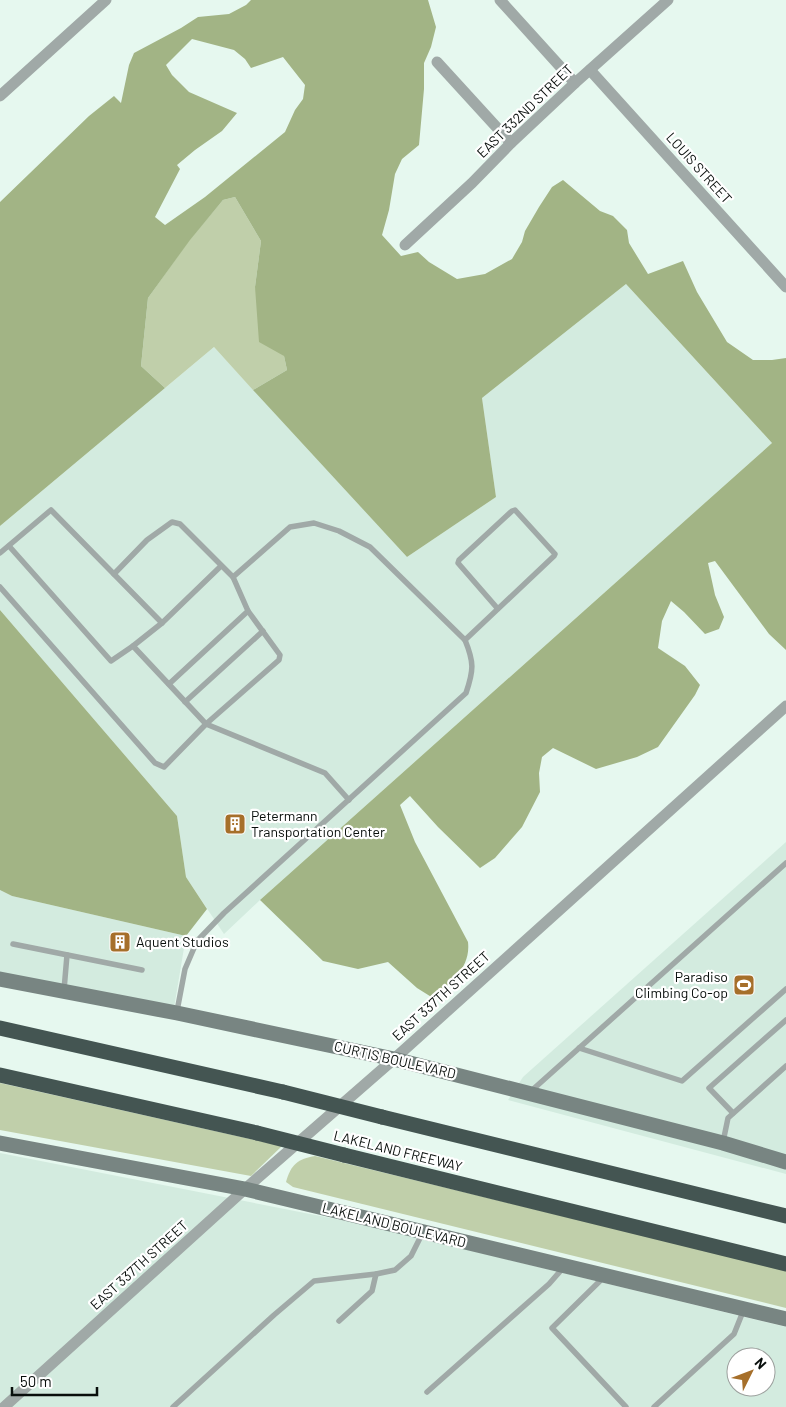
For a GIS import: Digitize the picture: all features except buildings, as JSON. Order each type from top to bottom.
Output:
[{"type":"highway","points":[[0,1028],[284,1092],[786,1216]]},
{"type":"highway","name":"LAKELAND FREEWAY","points":[[0,1075],[257,1133],[786,1264]]},
{"type":"street","points":[[0,96],[106,0]]},
{"type":"street","points":[[500,0],[575,83]]},
{"type":"street","name":"EAST 332ND STREET","points":[[405,245],[575,83],[668,0]]},
{"type":"street","points":[[437,62],[511,143]]},
{"type":"street","name":"LOUIS STREET","points":[[590,70],[786,287]]},
{"type":"street","name":"EAST 337TH STREET","points":[[4,1407],[786,706]]},
{"type":"street","name":"CURTIS BOULEVARD","points":[[0,979],[394,1058],[723,1143],[786,1162]]},
{"type":"street","name":"LAKELAND BOULEVARD","points":[[0,1143],[245,1189],[786,1319]]},
{"type":"lane","points":[[0,553],[52,510],[162,623]]},
{"type":"lane","points":[[465,640],[498,609],[555,554],[515,510],[459,560],[458,563],[498,609]]},
{"type":"lane","points":[[0,587],[155,763],[164,766],[206,724],[279,660],[280,655],[248,611],[233,577],[180,524],[172,522],[147,540],[114,574]]},
{"type":"lane","points":[[177,1013],[186,969],[196,941],[466,693],[472,673],[472,658],[465,640],[370,547],[339,531],[314,523],[290,527],[233,577]]},
{"type":"lane","points":[[9,546],[111,661],[162,623],[221,566]]},
{"type":"lane","points":[[169,684],[248,611]]},
{"type":"lane","points":[[185,702],[263,631]]},
{"type":"lane","points":[[133,646],[206,724],[324,772],[349,800]]},
{"type":"lane","points":[[528,1093],[786,863]]},
{"type":"lane","points":[[13,944],[142,970]]},
{"type":"lane","points":[[64,991],[67,955]]},
{"type":"lane","points":[[579,1048],[682,1081],[786,989]]},
{"type":"lane","points":[[733,1114],[710,1088],[786,1020]]},
{"type":"lane","points":[[723,1143],[728,1118],[786,1066]]},
{"type":"lane","points":[[173,1407],[314,1281],[376,1274],[394,1270],[411,1256],[422,1232]]},
{"type":"lane","points":[[427,1392],[550,1284],[564,1266]]},
{"type":"lane","points":[[338,1321],[372,1291],[376,1274]]},
{"type":"lane","points":[[605,1276],[552,1328],[626,1407]]},
{"type":"lane","points":[[654,1407],[734,1334],[744,1309]]},
{"type":"shaded area","points":[[626,284],[772,443],[224,934],[186,877],[177,816],[0,610],[0,526],[214,347],[407,557],[496,497],[482,398]]},
{"type":"shaded area","points":[[786,842],[786,1174],[508,1100],[523,1077]]},
{"type":"shaded area","points":[[0,890],[12,896],[186,936],[174,1008],[0,973]]},
{"type":"shaded area","points":[[0,1153],[361,1224],[786,1327],[786,1407],[0,1407]]},
{"type":"green space","points":[[251,0],[428,0],[436,27],[431,47],[424,63],[424,89],[419,145],[402,159],[395,174],[389,210],[382,235],[401,256],[418,252],[429,262],[457,279],[485,274],[512,259],[539,207],[552,187],[563,180],[600,211],[613,216],[627,230],[629,243],[648,274],[683,261],[697,292],[727,342],[753,360],[786,358],[786,650],[769,634],[715,561],[708,563],[715,595],[724,617],[719,629],[705,634],[671,601],[662,621],[658,648],[685,666],[700,685],[658,747],[637,757],[596,769],[553,748],[542,757],[539,773],[540,792],[522,827],[495,858],[480,868],[438,827],[410,796],[400,805],[415,842],[468,942],[468,951],[463,967],[452,981],[433,998],[417,988],[388,962],[358,969],[323,961],[260,900],[772,443],[626,284],[482,398],[496,497],[407,557],[253,390],[287,370],[284,356],[259,342],[255,287],[261,241],[235,197],[223,200],[190,240],[148,298],[141,366],[165,388],[0,526],[0,202],[89,116],[114,96],[121,103],[129,65],[134,53],[198,17],[229,14],[246,5]],"holes":[[[192,39],[234,50],[245,59],[251,68],[283,57],[305,85],[303,99],[295,110],[285,132],[205,197],[165,225],[155,217],[180,169],[177,165],[222,131],[237,113],[189,92],[172,75],[166,65]]]},
{"type":"green space","points":[[235,197],[261,241],[255,287],[284,356],[287,370],[253,390],[214,347],[165,388],[141,366],[148,298],[190,239],[223,200]]},
{"type":"green space","points":[[0,610],[177,816],[186,877],[207,909],[186,936],[12,896],[0,890]]},
{"type":"green space","points":[[0,1083],[282,1146],[251,1176],[0,1130]]},
{"type":"green space","points":[[315,1156],[786,1270],[786,1308],[293,1187],[286,1182],[290,1171],[296,1163]]},
{"type":"place","name":"Petermann Transportation Center","points":[[235,824]]},
{"type":"place","name":"Aquent Studios","points":[[120,942]]},
{"type":"place","name":"Paradiso Climbing Co-op","points":[[744,985]]}]
